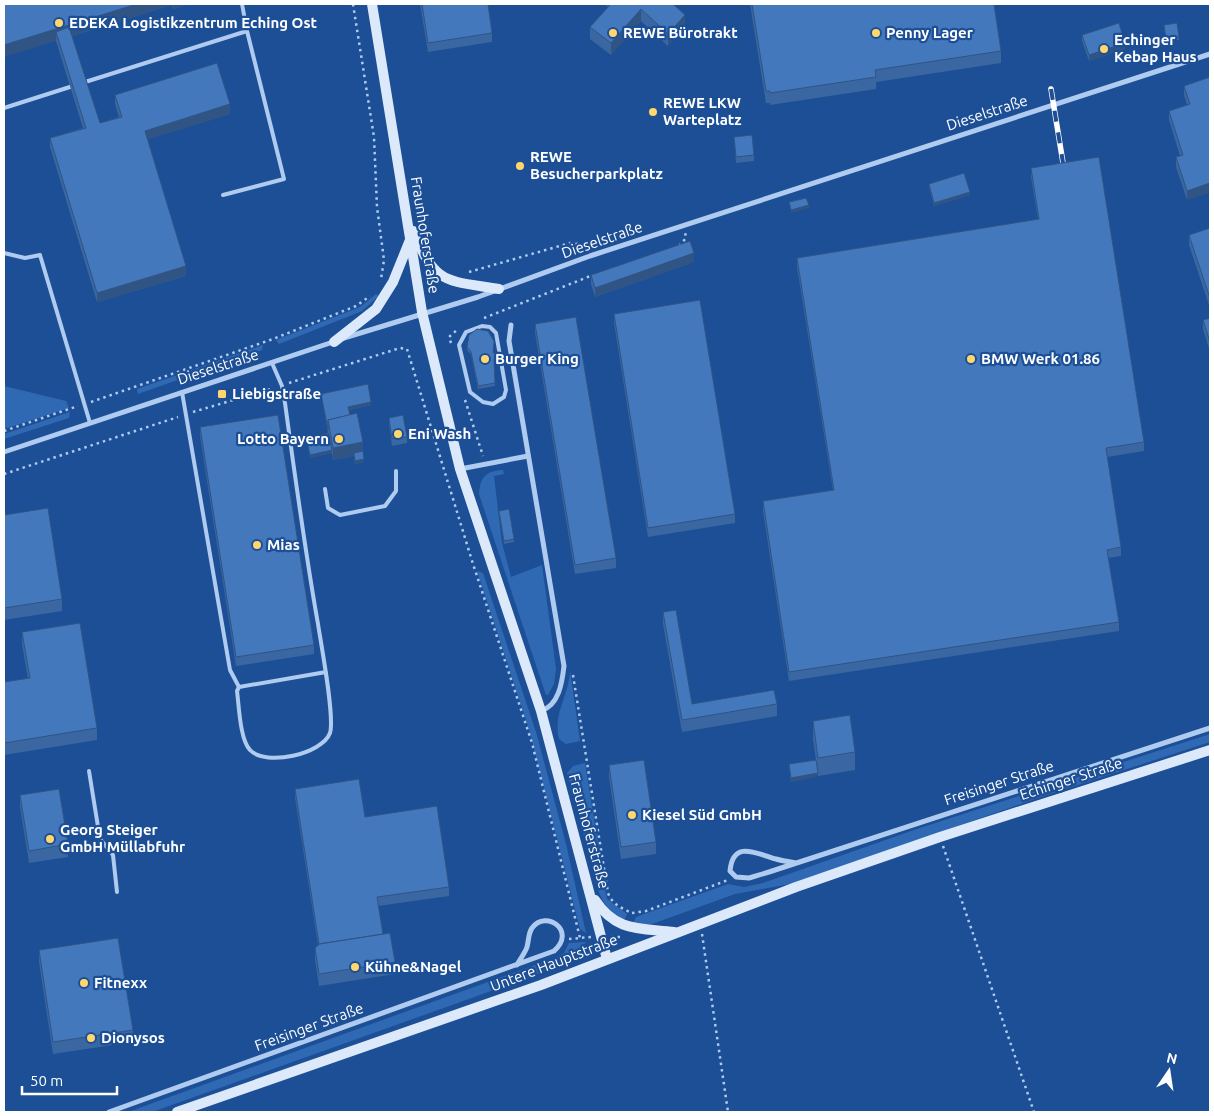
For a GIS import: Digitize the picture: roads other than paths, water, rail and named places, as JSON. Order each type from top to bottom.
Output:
[{"type":"main road","name":"Fraunhoferstraße","points":[[372,4],[422,312],[460,469],[541,711],[607,959]]},
{"type":"main road","points":[[407,216],[420,249],[432,268],[443,278],[451,282],[498,289]]},
{"type":"main road","points":[[334,342],[376,309],[393,282],[410,239]]},
{"type":"main road","name":"Echinger Straße","points":[[940,838],[1210,750]]},
{"type":"main road","name":"Untere Hauptstraße","points":[[177,1112],[541,986],[700,922],[940,838]]},
{"type":"main road","points":[[590,894],[602,912],[612,920],[627,926],[675,932]]},
{"type":"street","name":"Dieselstraße","points":[[4,452],[422,312],[498,289],[684,226],[1210,54]]},
{"type":"street","points":[[511,325],[509,341],[564,666],[559,692],[549,708],[541,711]]},
{"type":"street","points":[[460,469],[528,456]]},
{"type":"street","name":"Freisinger Straße","points":[[796,863],[748,850],[738,853],[731,860],[730,871],[736,877],[749,878],[796,863],[1210,728]]},
{"type":"street","name":"Freisinger Straße","points":[[109,1112],[517,965],[554,951],[562,940],[562,933],[558,925],[550,921],[540,921],[533,926],[529,934],[527,948],[517,965]]},
{"type":"lane","points":[[223,195],[284,179],[242,4]]},
{"type":"lane","points":[[4,108],[247,30]]},
{"type":"lane","points":[[4,253],[25,258],[40,255],[90,423]]},
{"type":"lane","points":[[482,326],[490,327],[496,333],[506,390],[504,397],[493,404],[483,402],[470,392],[459,345],[466,332],[482,326]]},
{"type":"lane","points":[[182,392],[230,670],[239,687],[237,692],[244,740],[250,751],[264,757],[277,759],[322,745],[330,732],[326,672],[300,520],[282,386],[272,363]]},
{"type":"lane","points":[[325,489],[328,508],[340,514],[385,506],[396,490],[396,471]]},
{"type":"lane","points":[[239,687],[326,672]]},
{"type":"lane","points":[[89,771],[100,839],[113,855],[117,892]]},
{"type":"railway","points":[[1051,89],[1064,169]]},
{"type":"place","name":"EDEKA Logistikzentrum Eching Ost","points":[[59,23]]},
{"type":"place","name":"REWE Bürotrakt","points":[[613,33]]},
{"type":"place","name":"Penny Lager","points":[[876,33]]},
{"type":"place","name":"Echinger Kebap Haus","points":[[1104,49]]},
{"type":"place","name":"REWE LKW Warteplatz","points":[[653,112]]},
{"type":"place","name":"REWE Besucherparkplatz","points":[[520,166]]},
{"type":"place","name":"Burger King","points":[[485,359]]},
{"type":"place","name":"BMW Werk 01.86","points":[[971,359]]},
{"type":"place","name":"Liebigstraße","points":[[222,394]]},
{"type":"place","name":"Eni Wash","points":[[398,434]]},
{"type":"place","name":"Lotto Bayern","points":[[339,439]]},
{"type":"place","name":"Mias","points":[[257,545]]},
{"type":"place","name":"Kiesel Süd GmbH","points":[[632,815]]},
{"type":"place","name":"Georg Steiger GmbH Müllabfuhr","points":[[50,839]]},
{"type":"place","name":"Kühne&Nagel","points":[[355,967]]},
{"type":"place","name":"Fitnexx","points":[[84,983]]},
{"type":"place","name":"Dionysos","points":[[91,1038]]}]
